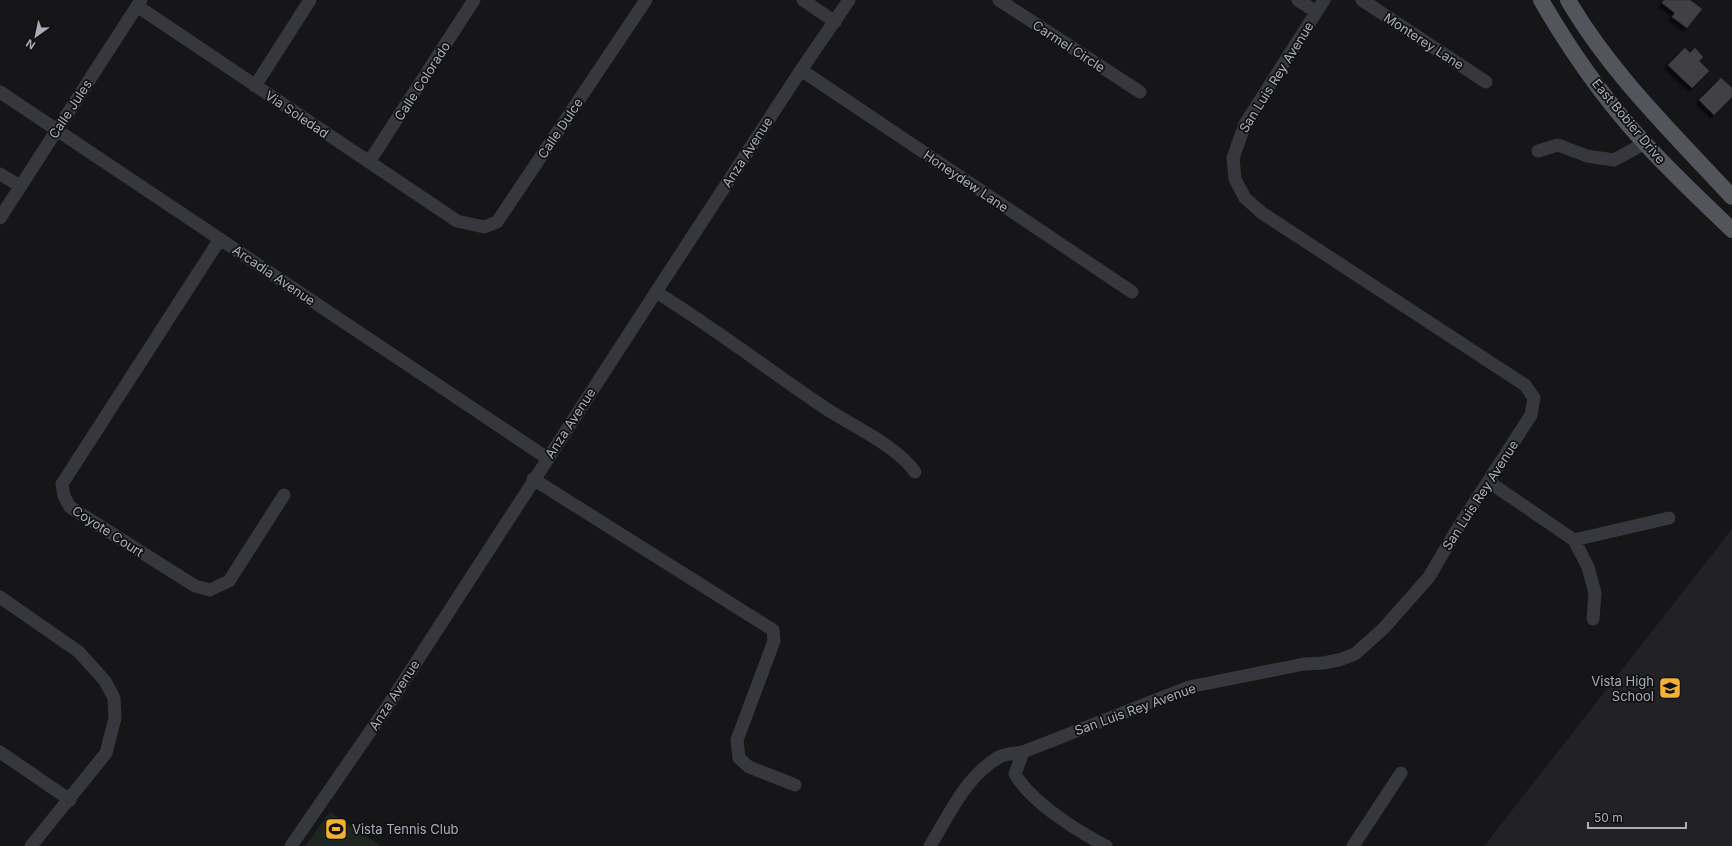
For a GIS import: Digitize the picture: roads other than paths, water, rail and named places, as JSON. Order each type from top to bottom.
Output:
[{"type":"main road","name":"East Bobier Drive","points":[[1541,0],[1562,37],[1627,123],[1683,184],[1732,230]]},
{"type":"main road","name":"East Bobier Drive","points":[[1568,0],[1582,24],[1626,82],[1732,197]]},
{"type":"street","points":[[255,86],[310,0]]},
{"type":"street","name":"Calle Colorado","points":[[369,162],[474,0]]},
{"type":"street","name":"Calle Dulce","points":[[457,222],[484,227],[497,222],[646,0]]},
{"type":"street","points":[[803,0],[835,22]]},
{"type":"street","name":"Anza Avenue","points":[[291,846],[387,707],[547,458],[801,70],[850,0]]},
{"type":"street","name":"Carmel Circle","points":[[999,0],[1140,92]]},
{"type":"street","points":[[1298,0],[1316,12]]},
{"type":"street","name":"San Luis Rey Avenue","points":[[930,846],[963,790],[978,773],[1000,757],[1023,752],[1189,687],[1304,664],[1334,661],[1355,654],[1384,628],[1429,577],[1456,531],[1531,415],[1534,398],[1525,385],[1262,212],[1244,198],[1235,179],[1233,158],[1245,124],[1324,0]]},
{"type":"street","name":"Monterey Lane","points":[[1362,0],[1486,82]]},
{"type":"street","name":"Via Soledad","points":[[139,3],[255,86],[457,222]]},
{"type":"street","name":"Calle Jules","points":[[0,218],[139,3]]},
{"type":"street","name":"Honeydew Lane","points":[[801,70],[1132,292]]},
{"type":"street","name":"Arcadia Avenue","points":[[0,92],[547,458]]},
{"type":"street","points":[[1538,151],[1558,145],[1587,156],[1614,160],[1645,143]]},
{"type":"street","points":[[0,174],[20,186]]},
{"type":"street","name":"Coyote Court","points":[[220,239],[62,484],[64,496],[70,507],[195,586],[210,590],[229,581],[284,495]]},
{"type":"street","points":[[656,292],[687,311],[822,406],[889,447],[908,461],[916,472]]},
{"type":"street","points":[[534,479],[773,630],[774,641],[736,740],[739,758],[748,767],[795,785]]},
{"type":"street","points":[[1489,482],[1574,540],[1588,568],[1595,593],[1593,619]]},
{"type":"street","points":[[1574,540],[1669,518]]},
{"type":"street","points":[[0,597],[79,652],[105,681],[114,698],[115,718],[106,753],[70,800],[31,846]]},
{"type":"street","points":[[0,752],[70,800]]},
{"type":"street","points":[[1023,752],[1015,774],[1022,785],[1030,794],[1082,833],[1106,846]]},
{"type":"street","points":[[1354,846],[1401,773]]},
{"type":"place","name":"Vista High School","points":[[1670,688]]},
{"type":"place","name":"Vista Tennis Club","points":[[336,829]]}]
